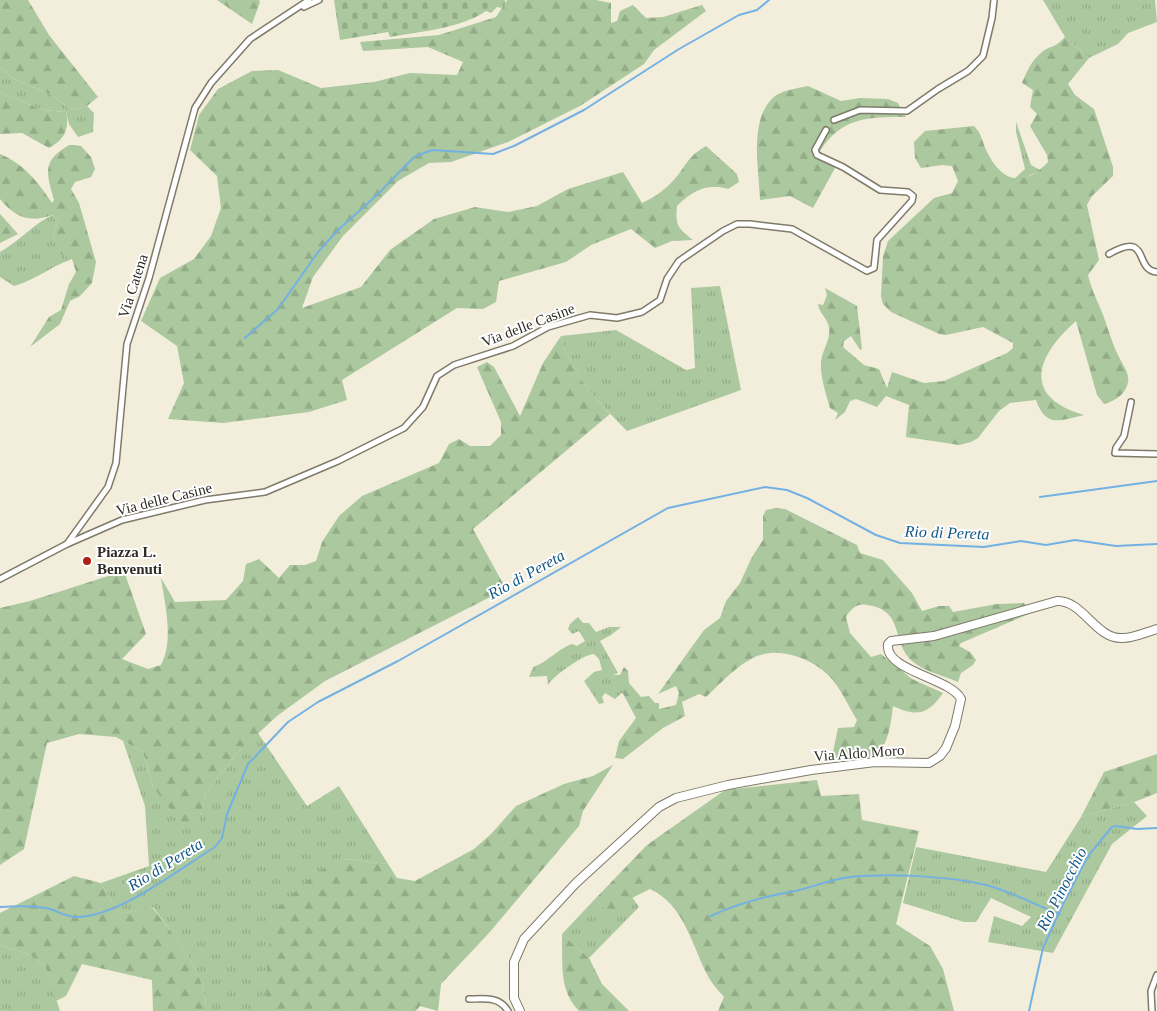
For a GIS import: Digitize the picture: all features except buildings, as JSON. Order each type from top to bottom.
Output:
[{"type":"main road","name":"Via Aldo Moro","points":[[520,1011],[514,998],[514,962],[524,939],[576,883],[650,815],[666,803],[676,798],[710,789],[787,774],[875,762],[928,763],[940,756],[955,726],[962,699],[954,690],[906,667],[893,658],[888,651],[888,644],[891,641],[934,636],[1057,601],[1068,603],[1114,637],[1131,637],[1157,629]]},
{"type":"street","name":"Via Catena","points":[[0,579],[67,544],[108,487],[116,463],[127,344],[149,278],[195,108],[211,83],[250,39],[309,0]]},
{"type":"street","points":[[292,12],[319,0]]},
{"type":"street","points":[[834,120],[860,110],[907,111],[938,88],[968,72],[982,56],[992,18],[994,0]]},
{"type":"street","name":"Via delle Casine","points":[[67,544],[122,520],[205,500],[265,492],[338,461],[404,428],[423,407],[437,376],[454,365],[513,346],[548,328],[590,316],[617,318],[642,312],[660,300],[667,279],[679,261],[723,231],[737,224],[792,229],[867,271],[871,270],[874,268],[877,240],[912,201],[912,196],[908,192],[880,190],[843,167],[817,155],[815,150],[826,130]]},
{"type":"street","points":[[1109,254],[1124,246],[1131,246],[1141,254],[1147,267],[1152,272],[1157,272]]},
{"type":"street","points":[[1131,402],[1124,436],[1115,453],[1157,454]]},
{"type":"street","points":[[1152,1011],[1151,991],[1157,974]]},
{"type":"street","points":[[469,999],[496,1000],[503,1003],[508,1011]]},
{"type":"green space","points":[[0,0],[28,0],[49,35],[98,97],[87,106],[72,110],[52,95],[14,79],[0,67]]},
{"type":"green space","points":[[217,0],[259,0],[260,2],[252,24]]},
{"type":"green space","points":[[334,0],[505,0],[505,4],[501,8],[497,7],[491,13],[486,11],[452,26],[390,37],[388,32],[340,40]]},
{"type":"green space","points":[[507,0],[596,0],[611,3],[611,23],[617,21],[620,11],[633,5],[646,18],[663,17],[702,5],[706,11],[654,50],[644,64],[580,106],[508,142],[451,162],[429,163],[398,181],[343,236],[313,277],[302,308],[361,287],[390,250],[434,219],[475,207],[508,212],[537,206],[568,189],[623,172],[642,203],[657,195],[668,186],[690,159],[706,146],[737,174],[739,182],[728,189],[713,187],[694,192],[677,206],[677,223],[693,240],[672,241],[655,248],[631,229],[591,245],[566,262],[499,281],[496,302],[483,309],[457,308],[342,380],[347,400],[309,412],[223,423],[168,419],[184,383],[177,346],[141,321],[160,278],[194,259],[211,236],[221,208],[217,176],[190,150],[199,115],[218,89],[252,71],[278,70],[321,88],[374,82],[410,73],[457,75],[463,62],[428,47],[363,51],[360,42],[439,35],[496,17]]},
{"type":"green space","points":[[1043,0],[1155,0],[1157,22],[1128,33],[1118,44],[1089,58],[1065,37]]},
{"type":"green space","points":[[1065,37],[1089,58],[1068,84],[1075,95],[1094,109],[1113,167],[1113,176],[1092,196],[1087,205],[1099,260],[1088,275],[1114,346],[1127,372],[1128,382],[1125,390],[1116,399],[1104,404],[1097,395],[1076,321],[1051,348],[1044,362],[1041,375],[1043,387],[1051,398],[1064,407],[1084,415],[1055,420],[1044,415],[1036,400],[1010,403],[999,411],[978,438],[959,445],[906,437],[909,405],[886,396],[877,407],[856,399],[850,401],[845,412],[835,420],[838,413],[830,408],[821,373],[822,358],[829,332],[827,321],[820,311],[818,304],[823,305],[827,295],[825,288],[857,306],[862,349],[860,350],[851,336],[844,341],[843,347],[864,365],[879,369],[887,388],[892,372],[924,383],[944,381],[1007,353],[1013,348],[1013,343],[983,327],[946,335],[939,334],[891,312],[883,304],[881,296],[883,256],[888,241],[934,198],[952,193],[958,181],[952,166],[942,165],[921,168],[915,158],[914,142],[925,131],[974,126],[992,161],[1006,175],[1014,178],[1030,176],[1048,162],[1047,155],[1030,126],[1037,114],[1030,107],[1033,90],[1022,83],[1038,55]]},
{"type":"green space","points":[[0,67],[14,79],[52,95],[72,110],[87,106],[94,113],[93,132],[78,137],[69,124],[66,112],[43,110],[0,92]]},
{"type":"green space","points":[[808,86],[841,101],[860,98],[888,99],[898,103],[906,117],[857,121],[837,131],[820,151],[835,168],[813,208],[790,196],[760,200],[757,145],[761,117],[767,106],[778,94]]},
{"type":"green space","points":[[0,92],[43,110],[66,112],[67,124],[62,138],[49,148],[22,133],[0,134]]},
{"type":"green space","points":[[1016,122],[1031,165],[1040,170],[1023,179],[1013,180],[1025,169],[1016,132]]},
{"type":"green space","points":[[69,145],[81,146],[91,157],[95,169],[91,177],[75,182],[71,189],[79,203],[96,262],[92,283],[80,296],[70,301],[60,324],[30,347],[49,317],[61,310],[69,284],[76,272],[72,259],[61,254],[53,237],[57,223],[53,215],[37,219],[17,215],[0,199],[0,154],[9,158],[30,174],[52,203],[54,200],[49,182],[48,168],[54,156]]},
{"type":"green space","points":[[0,214],[18,234],[0,243]]},
{"type":"green space","points":[[53,215],[57,223],[53,237],[61,253],[72,259],[14,286],[0,277],[0,252],[46,218]]},
{"type":"green space","points":[[720,286],[741,390],[627,431],[579,377],[561,336],[616,330],[686,370],[695,368],[691,288]]},
{"type":"green space","points":[[561,336],[564,348],[580,378],[610,414],[473,529],[506,589],[325,681],[277,716],[236,754],[206,793],[196,831],[178,819],[153,787],[143,752],[116,737],[79,734],[47,743],[24,849],[0,865],[0,608],[30,601],[124,571],[146,634],[122,659],[148,669],[161,665],[165,655],[168,634],[161,578],[175,602],[226,600],[243,581],[246,564],[259,559],[279,578],[290,565],[305,565],[316,561],[322,542],[339,516],[362,496],[439,463],[449,444],[459,439],[470,446],[490,446],[501,435],[501,422],[477,367],[487,362],[494,367],[520,416],[543,363]]},
{"type":"green space","points":[[785,509],[857,545],[860,553],[883,560],[912,593],[922,611],[939,606],[949,606],[953,612],[997,604],[1024,603],[1031,613],[961,643],[959,646],[970,652],[976,660],[973,665],[961,673],[958,682],[917,665],[912,661],[901,645],[896,628],[887,613],[879,608],[867,605],[860,605],[852,609],[846,617],[850,633],[871,657],[881,654],[912,679],[943,693],[932,706],[921,712],[908,712],[893,706],[886,740],[876,757],[831,762],[838,728],[854,727],[857,720],[844,696],[821,669],[804,659],[776,653],[750,659],[730,674],[706,697],[699,694],[682,702],[685,716],[663,728],[623,759],[615,758],[619,741],[636,718],[613,675],[620,675],[624,667],[628,671],[629,683],[641,697],[649,696],[655,703],[659,703],[659,709],[676,705],[679,693],[676,686],[658,694],[704,630],[720,618],[726,601],[740,583],[752,557],[763,540],[763,516],[766,510]]},
{"type":"green space","points":[[578,617],[583,623],[589,623],[596,632],[609,627],[621,627],[600,641],[618,673],[613,675],[623,692],[615,699],[605,693],[602,697],[604,703],[599,704],[584,681],[594,672],[602,670],[599,659],[594,654],[569,666],[548,685],[547,676],[529,677],[533,667],[567,646],[572,644],[577,646],[585,641],[579,631],[572,634],[568,629],[570,624]]},
{"type":"green space","points":[[258,733],[307,806],[339,786],[388,864],[345,859],[265,1011],[206,1011],[205,997],[201,984],[188,956],[153,907],[119,914],[101,883],[149,866],[145,806],[123,741],[143,752],[153,787],[196,830],[206,793],[236,754]]},
{"type":"green space","points":[[1157,754],[1157,793],[1134,802],[1081,817],[1104,772]]},
{"type":"green space","points":[[613,765],[583,811],[579,826],[489,933],[441,984],[438,1011],[420,1006],[416,1011],[265,1011],[268,951],[277,908],[318,871],[345,859],[388,864],[397,878],[415,881],[474,849],[491,834],[516,806],[564,784],[593,776]]},
{"type":"green space","points":[[817,780],[821,796],[859,794],[862,820],[919,831],[896,924],[930,946],[943,969],[954,1011],[718,1011],[724,997],[709,978],[680,916],[672,905],[650,889],[632,898],[611,916],[595,899],[647,845],[725,790]]},
{"type":"green space","points":[[1134,802],[1147,816],[1112,844],[1053,953],[988,942],[994,916],[1022,926],[1031,917],[991,898],[976,922],[964,922],[903,903],[916,847],[1046,872],[1081,817]]},
{"type":"green space","points":[[74,876],[101,883],[119,914],[152,907],[179,942],[195,969],[205,997],[206,1011],[153,1011],[152,980],[82,964],[66,996],[56,1001],[45,965],[28,954],[0,945],[0,913]]},
{"type":"green space","points":[[632,897],[639,907],[589,958],[562,934],[595,899],[611,915]]},
{"type":"green space","points":[[562,934],[589,958],[602,984],[629,1011],[579,1011],[572,1003],[563,975]]},
{"type":"green space","points":[[0,945],[28,954],[45,965],[60,1011],[0,1011]]},
{"type":"waterway","points":[[245,338],[278,309],[318,252],[338,230],[378,194],[414,157],[432,150],[493,154],[514,146],[584,110],[679,49],[739,15],[757,10],[769,0]]},
{"type":"waterway","points":[[1040,497],[1157,481]]},
{"type":"waterway","name":"Rio di Pereta","points":[[0,907],[38,907],[75,917],[110,910],[148,891],[215,847],[222,838],[227,814],[248,764],[288,722],[318,702],[398,661],[668,508],[765,487],[787,490],[807,498],[876,535],[900,543],[984,547],[1021,541],[1046,545],[1075,540],[1116,546],[1157,544]]},
{"type":"waterway","name":"Rio Pinocchio","points":[[1029,1011],[1043,948],[1088,856],[1112,827],[1157,828]]},
{"type":"waterway","points":[[711,916],[752,900],[836,879],[882,875],[937,877],[986,885],[1060,914]]},
{"type":"place","name":"Piazza L. Benvenuti","points":[[87,561]]}]
